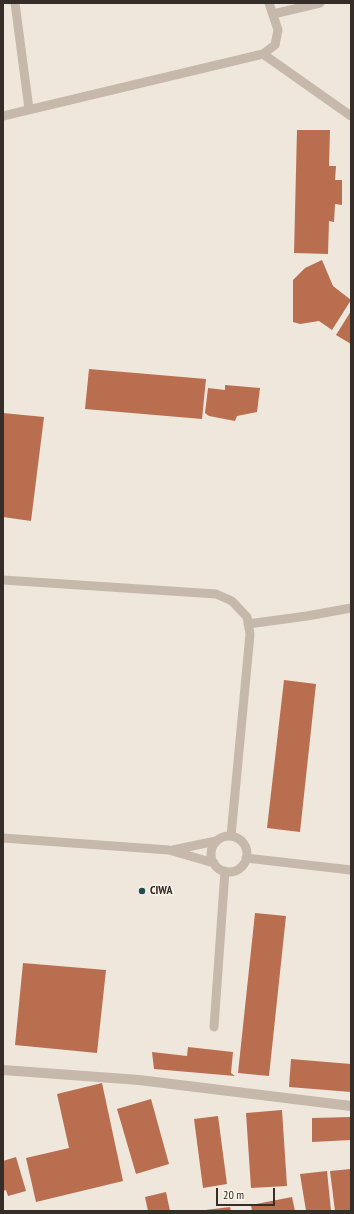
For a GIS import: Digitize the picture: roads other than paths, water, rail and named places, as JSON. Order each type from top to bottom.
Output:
[{"type":"street","points":[[3,1070],[139,1080],[351,1106]]},
{"type":"lane","points":[[15,3],[29,110]]},
{"type":"lane","points":[[3,116],[263,54],[275,45],[278,30],[269,3]]},
{"type":"lane","points":[[273,14],[320,3]]},
{"type":"lane","points":[[263,54],[351,116]]},
{"type":"lane","points":[[3,580],[216,594],[232,601],[246,617],[250,634],[231,836]]},
{"type":"lane","points":[[248,624],[351,608]]},
{"type":"lane","points":[[169,850],[216,841],[224,836],[231,836],[238,838],[247,848],[245,862],[239,869],[230,872],[217,867],[214,863],[212,854],[216,841]]},
{"type":"lane","points":[[3,838],[169,850],[214,863]]},
{"type":"lane","points":[[246,858],[351,870]]},
{"type":"lane","points":[[214,1027],[225,871]]},
{"type":"place","name":"CIWA","points":[[142,891]]}]
